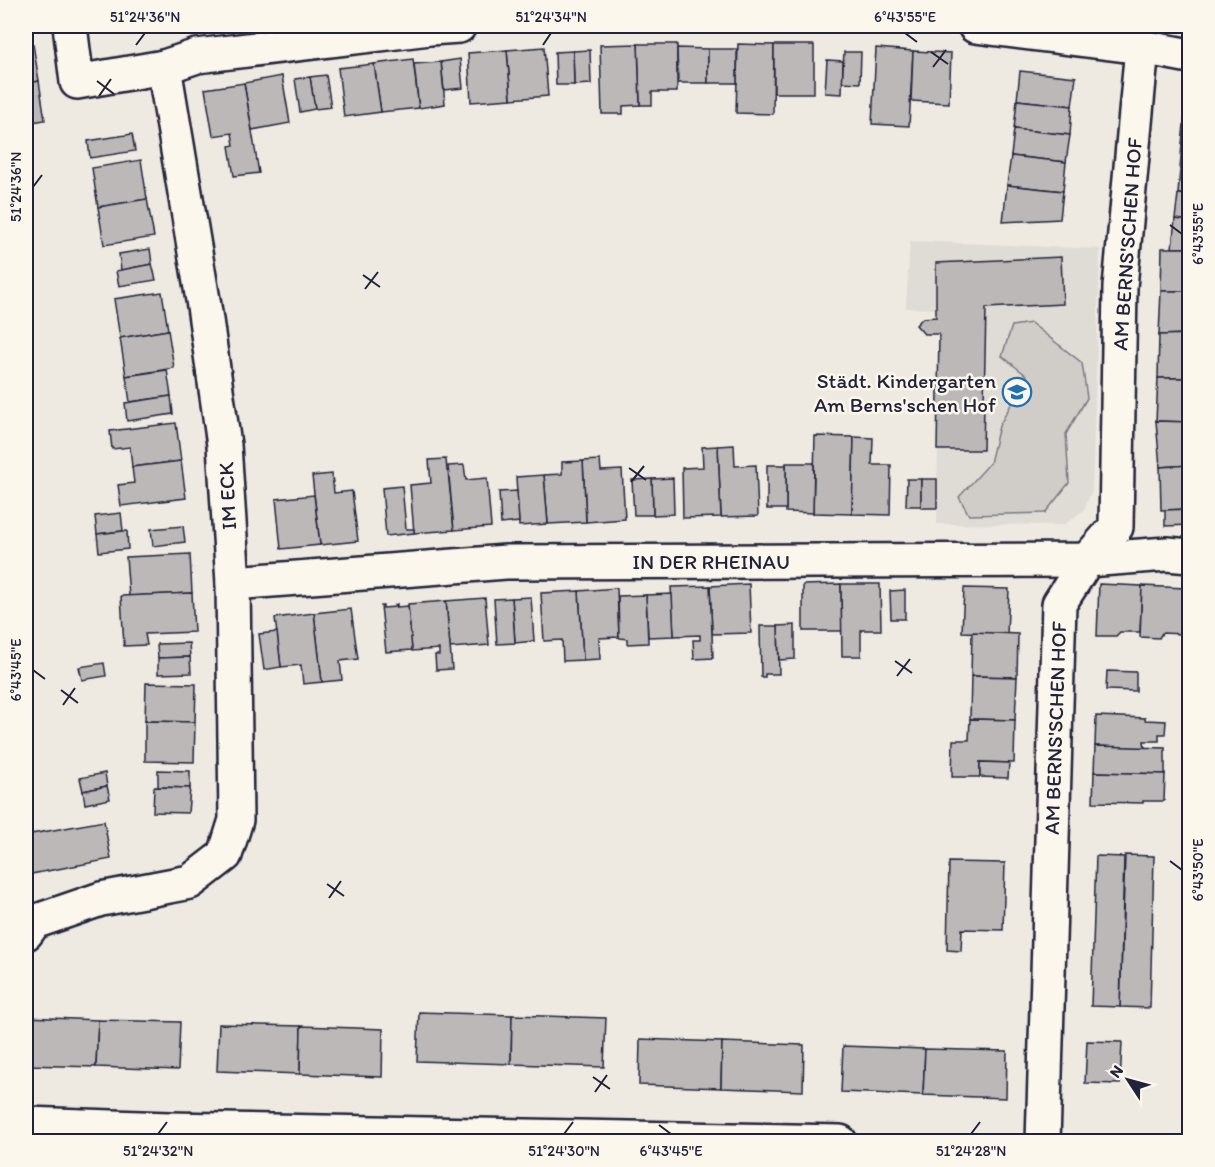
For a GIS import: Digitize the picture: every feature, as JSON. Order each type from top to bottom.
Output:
[{"type":"street","points":[[70,26],[77,82],[164,67],[198,56],[459,26]]},
{"type":"street","points":[[975,26],[1142,47],[1190,56]]},
{"type":"street","name":"AM BERNS'SCHEN HOF","points":[[1043,1142],[1059,604],[1087,560],[1116,527],[1120,287],[1142,47]]},
{"type":"street","name":"IM ECK","points":[[26,933],[34,922],[102,899],[190,882],[225,855],[236,820],[233,583],[224,445],[204,306],[164,67]]},
{"type":"street","name":"IN DER RHEINAU","points":[[233,583],[506,562],[1087,560],[1167,554],[1190,556]]},
{"type":"street","points":[[26,1124],[169,1129],[840,1142]]},
{"type":"shaded area","name":"Städt. Kindergarten Am Berns'schen Hof","points":[[910,241],[1100,249],[1092,490],[1084,510],[1064,525],[937,524],[939,334],[924,334],[916,325],[923,318],[936,317],[936,309],[906,308]]},
{"type":"shaded area","points":[[1031,323],[1082,363],[1087,398],[1066,434],[1069,483],[1045,513],[969,515],[959,497],[990,463],[999,426],[1027,376],[1002,356],[1012,326]]},
{"type":"building","points":[[33,44],[39,81],[26,84],[26,45]]},
{"type":"building","points":[[638,44],[677,44],[677,92],[652,92],[652,105],[640,105]]},
{"type":"building","points":[[638,44],[640,105],[623,106],[623,114],[602,114],[600,45]]},
{"type":"building","points":[[738,44],[774,45],[773,114],[736,113]]},
{"type":"building","points":[[774,45],[814,45],[814,93],[774,93]]},
{"type":"building","points":[[544,47],[548,96],[511,99],[507,50]]},
{"type":"building","points":[[677,48],[708,49],[708,83],[678,83]]},
{"type":"building","points":[[876,48],[913,51],[909,126],[872,124]]},
{"type":"building","points":[[708,49],[737,49],[737,83],[708,83]]},
{"type":"building","points":[[507,50],[511,99],[471,102],[468,53]]},
{"type":"building","points":[[590,50],[591,84],[574,85],[573,51]]},
{"type":"building","points":[[573,51],[574,85],[556,85],[555,52]]},
{"type":"building","points":[[913,51],[951,53],[949,103],[911,101]]},
{"type":"building","points":[[844,52],[861,52],[860,83],[842,82]]},
{"type":"building","points":[[413,59],[419,108],[381,112],[374,64]]},
{"type":"building","points":[[460,59],[463,88],[444,90],[441,62]]},
{"type":"building","points":[[827,60],[843,61],[842,94],[825,93]]},
{"type":"building","points":[[441,62],[445,104],[419,108],[414,64]]},
{"type":"building","points":[[374,64],[381,112],[344,117],[338,68]]},
{"type":"building","points":[[1020,71],[1076,77],[1072,106],[1017,100]]},
{"type":"building","points":[[326,75],[331,107],[315,109],[310,77]]},
{"type":"building","points":[[282,76],[290,123],[252,130],[244,83]]},
{"type":"building","points":[[310,77],[315,109],[300,112],[295,79]]},
{"type":"building","points":[[39,81],[45,120],[26,123],[26,84]]},
{"type":"building","points":[[244,83],[259,173],[234,176],[229,146],[234,145],[232,133],[213,136],[205,89]]},
{"type":"building","points":[[1017,100],[1072,106],[1070,135],[1014,129]]},
{"type":"building","points":[[1185,115],[1190,115],[1190,145],[1182,144]]},
{"type":"building","points":[[1014,129],[1070,135],[1066,162],[1011,156]]},
{"type":"building","points":[[132,134],[135,151],[90,158],[88,141]]},
{"type":"building","points":[[1182,144],[1190,145],[1190,170],[1180,169]]},
{"type":"building","points":[[1011,156],[1066,162],[1063,191],[1007,185]]},
{"type":"building","points":[[141,160],[147,199],[98,207],[92,168]]},
{"type":"building","points":[[1180,169],[1190,170],[1190,195],[1178,194]]},
{"type":"building","points":[[1007,185],[1063,191],[1060,219],[1003,222]]},
{"type":"building","points":[[1178,194],[1190,195],[1190,221],[1175,219]]},
{"type":"building","points":[[147,199],[154,237],[104,245],[98,207]]},
{"type":"building","points":[[1175,219],[1190,221],[1190,248],[1172,248]]},
{"type":"building","points":[[1162,248],[1190,248],[1190,291],[1161,291]]},
{"type":"building","points":[[150,249],[152,264],[121,270],[119,254]]},
{"type":"building","points":[[1061,257],[1063,304],[986,308],[983,450],[937,450],[939,334],[924,334],[916,325],[923,318],[936,317],[936,263]]},
{"type":"building","points":[[152,264],[156,280],[119,286],[116,271]]},
{"type":"building","points":[[1161,291],[1190,291],[1190,334],[1159,335]]},
{"type":"building","points":[[162,292],[168,330],[120,338],[114,299]]},
{"type":"building","points":[[168,330],[174,368],[126,376],[120,338]]},
{"type":"building","points":[[1190,334],[1190,378],[1158,378],[1159,335]]},
{"type":"building","points":[[167,370],[171,396],[130,402],[126,376]]},
{"type":"building","points":[[1158,378],[1190,378],[1190,422],[1156,421]]},
{"type":"building","points":[[171,396],[173,414],[127,421],[125,403]]},
{"type":"building","points":[[1156,421],[1190,422],[1190,465],[1160,467]]},
{"type":"building","points":[[176,423],[181,461],[132,467],[130,447],[112,449],[110,431]]},
{"type":"building","points":[[815,436],[854,437],[852,514],[813,513]]},
{"type":"building","points":[[854,437],[873,438],[872,465],[891,465],[890,515],[852,514]]},
{"type":"building","points":[[734,445],[735,466],[756,465],[758,516],[721,517],[718,446]]},
{"type":"building","points":[[718,446],[721,517],[683,518],[682,468],[703,467],[702,447]]},
{"type":"building","points":[[446,459],[454,530],[414,533],[410,485],[431,483],[429,460]]},
{"type":"building","points":[[600,460],[601,471],[622,470],[625,519],[586,522],[583,461]]},
{"type":"building","points":[[181,461],[186,498],[121,506],[118,485],[134,483],[132,467]]},
{"type":"building","points":[[583,461],[586,522],[548,524],[544,475],[562,474],[562,462]]},
{"type":"building","points":[[786,463],[814,463],[813,513],[786,512]]},
{"type":"building","points":[[464,465],[466,480],[487,478],[491,527],[454,530],[448,466]]},
{"type":"building","points":[[767,465],[786,465],[786,509],[767,509]]},
{"type":"building","points":[[1190,465],[1190,509],[1161,510],[1160,467]]},
{"type":"building","points":[[332,474],[334,493],[352,491],[358,541],[320,545],[312,476]]},
{"type":"building","points":[[544,475],[548,524],[519,526],[516,477]]},
{"type":"building","points":[[673,478],[674,514],[653,515],[652,479]]},
{"type":"building","points":[[652,479],[653,515],[634,515],[632,480]]},
{"type":"building","points":[[907,479],[921,479],[921,506],[906,506]]},
{"type":"building","points":[[921,479],[937,479],[937,508],[921,508]]},
{"type":"building","points":[[402,486],[406,529],[414,529],[414,533],[386,536],[382,488]]},
{"type":"building","points":[[517,491],[519,522],[501,524],[499,492]]},
{"type":"building","points":[[314,495],[320,545],[281,549],[276,499]]},
{"type":"building","points":[[1190,509],[1190,525],[1165,526],[1165,510]]},
{"type":"building","points":[[121,513],[123,531],[97,534],[95,516]]},
{"type":"building","points":[[183,526],[185,542],[153,546],[151,529]]},
{"type":"building","points":[[127,531],[128,549],[99,552],[97,534]]},
{"type":"building","points":[[190,554],[192,593],[129,596],[126,557]]},
{"type":"building","points":[[749,584],[751,633],[712,634],[710,586]]},
{"type":"building","points":[[841,584],[842,631],[803,631],[803,585]]},
{"type":"building","points":[[841,584],[880,584],[881,630],[861,630],[861,656],[842,656]]},
{"type":"building","points":[[1099,584],[1142,586],[1140,632],[1120,632],[1116,636],[1097,636]]},
{"type":"building","points":[[710,586],[713,658],[694,659],[693,640],[700,640],[700,635],[674,636],[671,587]]},
{"type":"building","points":[[1142,586],[1185,588],[1183,634],[1162,633],[1159,638],[1140,637]]},
{"type":"building","points":[[617,588],[619,637],[599,638],[600,659],[583,660],[579,591]]},
{"type":"building","points":[[964,588],[1009,589],[1007,634],[962,632]]},
{"type":"building","points":[[1185,588],[1190,588],[1190,634],[1183,634]]},
{"type":"building","points":[[905,590],[905,619],[891,619],[890,591]]},
{"type":"building","points":[[579,591],[583,660],[563,661],[562,640],[544,641],[541,593]]},
{"type":"building","points":[[192,593],[194,632],[145,634],[147,645],[124,646],[121,596]]},
{"type":"building","points":[[672,594],[674,636],[648,637],[646,595]]},
{"type":"building","points":[[646,595],[648,643],[627,644],[627,639],[619,637],[618,596]]},
{"type":"building","points":[[531,597],[534,641],[515,643],[512,598]]},
{"type":"building","points":[[485,598],[489,645],[450,648],[446,601]]},
{"type":"building","points":[[512,598],[515,643],[497,644],[494,599]]},
{"type":"building","points":[[446,601],[452,669],[436,670],[435,655],[439,655],[439,649],[412,651],[408,604]]},
{"type":"building","points":[[397,604],[397,607],[408,606],[412,650],[386,652],[381,606],[383,608],[396,607]]},
{"type":"building","points":[[351,609],[358,659],[340,661],[342,680],[322,682],[314,613]]},
{"type":"building","points":[[314,613],[322,682],[303,684],[301,665],[281,667],[275,618]]},
{"type":"building","points":[[795,625],[795,659],[779,660],[778,626]]},
{"type":"building","points":[[760,626],[778,626],[779,674],[765,674],[765,677],[761,677]]},
{"type":"building","points":[[277,632],[281,667],[264,670],[259,634]]},
{"type":"building","points":[[972,632],[1018,634],[1017,677],[971,676]]},
{"type":"building","points":[[189,643],[190,657],[158,658],[157,644]]},
{"type":"building","points":[[190,657],[191,673],[158,674],[158,658]]},
{"type":"building","points":[[104,663],[106,676],[82,680],[79,667]]},
{"type":"building","points":[[1107,671],[1136,672],[1136,691],[1106,690]]},
{"type":"building","points":[[971,676],[1017,677],[1015,720],[970,719]]},
{"type":"building","points":[[146,683],[196,684],[195,722],[145,721]]},
{"type":"building","points":[[1096,716],[1166,721],[1165,734],[1159,734],[1159,741],[1144,741],[1145,748],[1095,746]]},
{"type":"building","points":[[970,719],[1015,720],[1014,763],[980,762],[980,777],[952,777],[953,740],[969,740]]},
{"type":"building","points":[[145,721],[195,722],[194,762],[145,761]]},
{"type":"building","points":[[1095,746],[1165,748],[1165,774],[1094,772]]},
{"type":"building","points":[[980,762],[1009,763],[1008,778],[980,777]]},
{"type":"building","points":[[158,770],[190,771],[190,788],[158,787]]},
{"type":"building","points":[[1094,772],[1165,774],[1164,801],[1093,802]]},
{"type":"building","points":[[105,773],[107,786],[83,791],[80,778]]},
{"type":"building","points":[[107,786],[110,799],[85,804],[83,791]]},
{"type":"building","points":[[154,787],[190,788],[188,813],[153,812]]},
{"type":"building","points":[[104,821],[111,859],[26,875],[26,835]]},
{"type":"building","points":[[1125,855],[1154,856],[1150,1008],[1120,1007]]},
{"type":"building","points":[[1096,856],[1124,857],[1120,1007],[1091,1006]]},
{"type":"building","points":[[949,862],[1005,863],[1003,930],[962,929],[961,951],[947,950]]},
{"type":"building","points":[[419,1012],[512,1015],[511,1064],[417,1061]]},
{"type":"building","points":[[512,1015],[606,1018],[604,1067],[511,1064]]},
{"type":"building","points":[[26,1017],[98,1020],[96,1067],[26,1065]]},
{"type":"building","points":[[98,1020],[180,1022],[178,1070],[96,1067]]},
{"type":"building","points":[[219,1024],[301,1026],[300,1074],[217,1071]]},
{"type":"building","points":[[301,1026],[383,1029],[382,1077],[300,1074]]},
{"type":"building","points":[[640,1039],[722,1042],[721,1088],[639,1085]]},
{"type":"building","points":[[1087,1041],[1122,1042],[1120,1084],[1085,1083]]},
{"type":"building","points":[[722,1042],[804,1045],[803,1091],[721,1088]]},
{"type":"building","points":[[843,1046],[925,1049],[923,1095],[841,1092]]},
{"type":"building","points":[[925,1049],[1007,1051],[1006,1098],[923,1095]]},
{"type":"place","name":"Städt. Kindergarten Am Berns'schen Hof","points":[[1017,392]]}]
